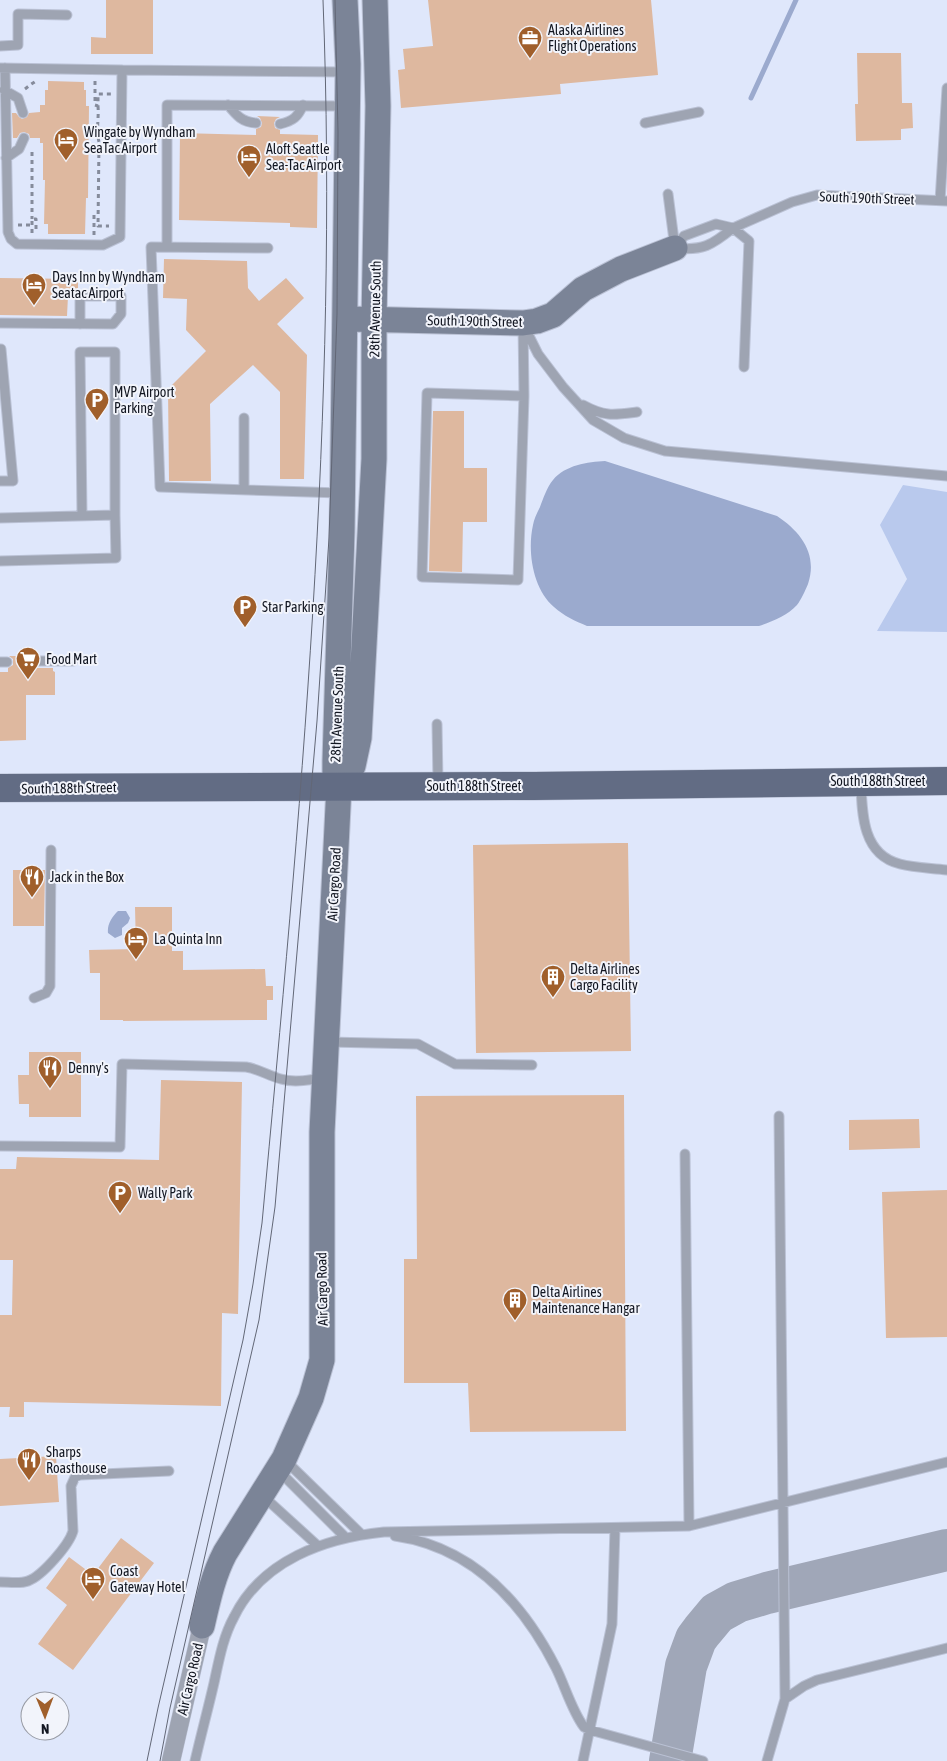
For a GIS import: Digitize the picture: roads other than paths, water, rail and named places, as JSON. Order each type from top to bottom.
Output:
[{"type":"main road","name":"28th Avenue South","points":[[339,786],[335,774],[334,761],[342,494],[348,72],[345,0]]},
{"type":"main road","name":"28th Avenue South","points":[[339,786],[353,766],[359,738],[372,504],[378,106],[375,0]]},
{"type":"main road","name":"South 190th Street","points":[[344,319],[523,323],[537,321],[553,315],[583,289],[621,269],[675,248]]},
{"type":"main road","name":"South 188th Street","points":[[0,788],[947,781]]},
{"type":"main road","name":"Air Cargo Road","points":[[202,1626],[210,1589],[217,1568],[225,1552],[281,1464],[311,1398],[322,1360],[322,1160],[339,786]]},
{"type":"street","name":"Air Cargo Road","points":[[171,1761],[202,1626]]},
{"type":"lane","points":[[0,46],[18,46],[18,14],[68,15]]},
{"type":"lane","points":[[122,70],[120,237],[103,245],[18,244],[11,239],[8,232],[2,68],[348,72]]},
{"type":"lane","points":[[944,201],[947,88]]},
{"type":"lane","points":[[4,90],[18,98],[23,113]]},
{"type":"lane","points":[[167,247],[167,105],[347,106]]},
{"type":"lane","points":[[228,105],[238,117],[246,122],[256,123]]},
{"type":"lane","points":[[280,124],[290,122],[299,115],[303,105]]},
{"type":"lane","points":[[645,123],[699,112]]},
{"type":"lane","points":[[6,158],[19,149],[24,138]]},
{"type":"lane","points":[[668,194],[675,248]]},
{"type":"lane","name":"South 190th Street","points":[[733,228],[792,202],[816,195],[944,201]]},
{"type":"lane","points":[[675,248],[684,236],[716,224],[733,228],[749,241],[744,367]]},
{"type":"lane","points":[[675,248],[693,250],[715,243],[733,228]]},
{"type":"lane","points":[[268,248],[151,247],[160,486],[342,494]]},
{"type":"lane","points":[[0,323],[80,324],[113,324],[121,314],[121,296],[80,296],[80,324]]},
{"type":"lane","points":[[523,323],[524,396],[518,580],[422,577],[427,393],[524,396]]},
{"type":"lane","points":[[523,323],[538,354],[576,402],[594,420],[624,438],[665,451],[947,476]]},
{"type":"lane","points":[[0,349],[13,481],[0,481]]},
{"type":"lane","points":[[0,561],[116,558],[116,352],[80,352],[82,515]]},
{"type":"lane","points":[[576,402],[596,412],[609,415],[637,412]]},
{"type":"lane","points":[[244,418],[244,490]]},
{"type":"lane","points":[[0,518],[115,515]]},
{"type":"lane","points":[[37,661],[72,661]]},
{"type":"lane","points":[[437,724],[438,786]]},
{"type":"lane","points":[[861,781],[864,824],[869,839],[880,854],[899,864],[947,870]]},
{"type":"lane","points":[[34,998],[46,993],[50,986],[52,850]]},
{"type":"lane","points":[[328,1042],[418,1044],[454,1064],[532,1065]]},
{"type":"lane","points":[[0,1146],[120,1148],[122,1064],[246,1067],[255,1068],[280,1079],[290,1081],[325,1078]]},
{"type":"lane","points":[[767,1761],[785,1699],[779,1116]]},
{"type":"lane","points":[[685,1154],[689,1526]]},
{"type":"lane","points":[[195,1761],[219,1658],[234,1616],[251,1590],[264,1577],[294,1557],[318,1546],[345,1537],[397,1531],[689,1526],[947,1462]]},
{"type":"lane","points":[[281,1464],[364,1534],[403,1537],[424,1542],[444,1549],[484,1573],[508,1595],[537,1634],[557,1669],[582,1724],[590,1730],[703,1761]]},
{"type":"lane","points":[[281,1464],[345,1537]]},
{"type":"lane","points":[[0,1582],[25,1582],[34,1578],[71,1538],[73,1531],[71,1486],[75,1477],[80,1475],[169,1471]]},
{"type":"lane","points":[[262,1496],[318,1546]]},
{"type":"lane","points":[[583,1761],[612,1624],[615,1528]]},
{"type":"lane","points":[[785,1699],[817,1680],[947,1648]]},
{"type":"waterway","points":[[751,98],[796,0]]},
{"type":"tram line","points":[[147,1761],[243,1340],[262,1223],[302,765],[313,613],[321,460],[326,307],[327,153],[323,0]]},
{"type":"tram line","points":[[160,1761],[170,1708],[259,1320],[275,1207],[317,721],[329,538],[337,314],[338,132],[335,0]]},
{"type":"place","name":"Alaska Airlines Flight Operations","points":[[530,59]]},
{"type":"place","name":"Wingate by Wyndham SeaTac Airport","points":[[66,161]]},
{"type":"place","name":"Aloft Seattle Sea-Tac Airport","points":[[249,178]]},
{"type":"place","name":"Days Inn by Wyndham Seatac Airport","points":[[34,306]]},
{"type":"place","name":"MVP Airport Parking","points":[[97,421]]},
{"type":"place","name":"Star Parking","points":[[245,628]]},
{"type":"place","name":"Food Mart","points":[[28,680]]},
{"type":"place","name":"Jack in the Box","points":[[32,898]]},
{"type":"place","name":"La Quinta Inn","points":[[136,960]]},
{"type":"place","name":"Delta Airlines Cargo Facility","points":[[553,998]]},
{"type":"place","name":"Denny's","points":[[50,1089]]},
{"type":"place","name":"Wally Park","points":[[120,1214]]},
{"type":"place","name":"Delta Airlines Maintenance Hangar","points":[[515,1321]]},
{"type":"place","name":"Sharps Roasthouse","points":[[29,1481]]},
{"type":"place","name":"Coast Gateway Hotel","points":[[93,1600]]}]
